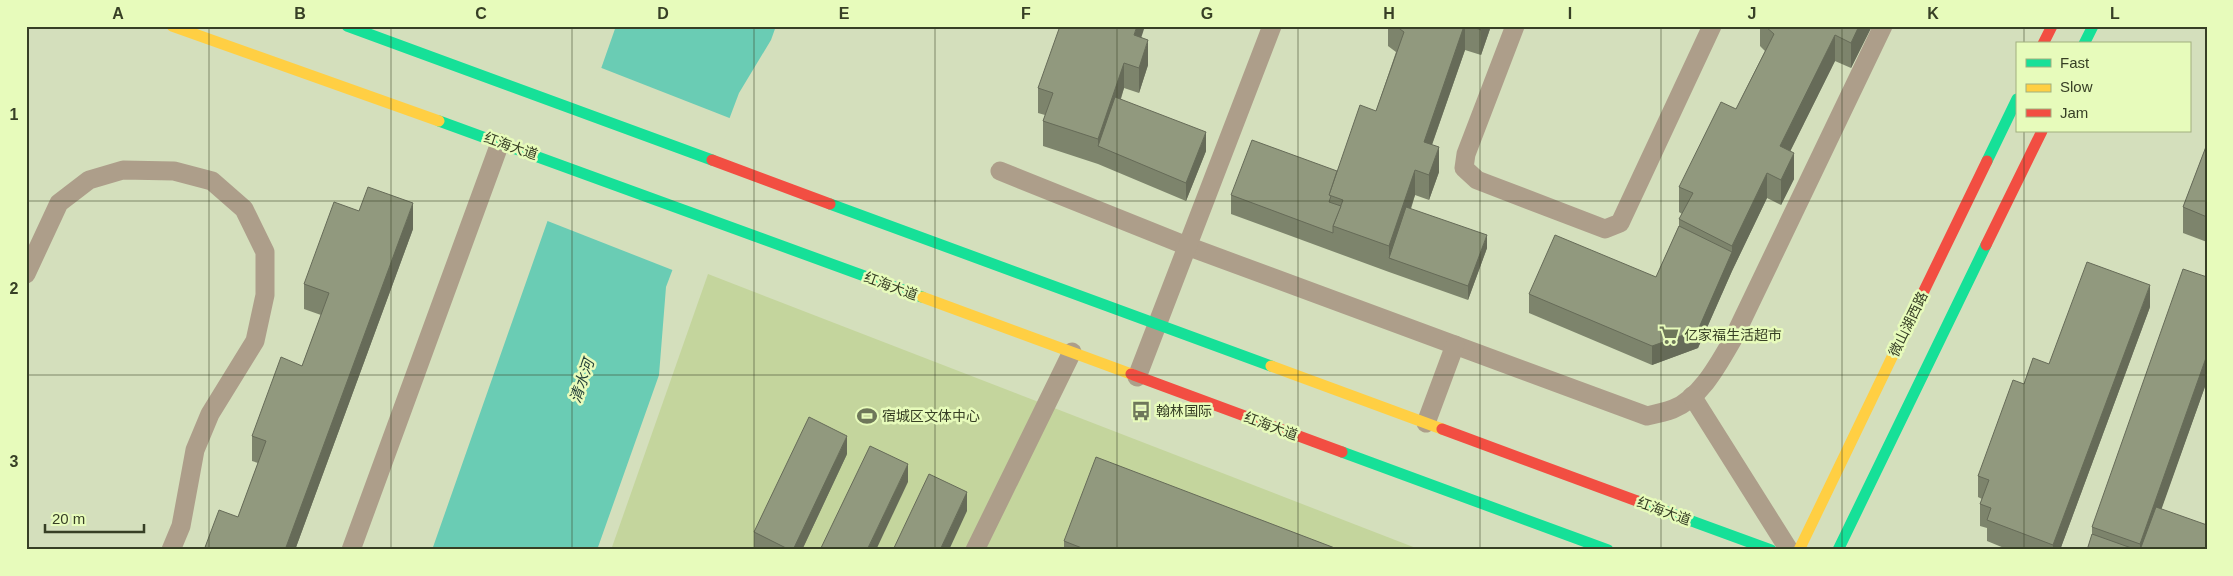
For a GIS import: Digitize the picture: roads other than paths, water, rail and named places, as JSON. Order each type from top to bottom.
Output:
[{"type":"main road","name":"红海大道","points":[[172,26],[500,143],[1608,550]]},
{"type":"main road","name":"红海大道","points":[[347,26],[1771,550]]},
{"type":"main road","points":[[2044,42],[2052,26]]},
{"type":"main road","points":[[2085,42],[2093,26]]},
{"type":"main road","name":"微山湖西路","points":[[1799,550],[2016,101]]},
{"type":"main road","points":[[1838,550],[2042,132]]},
{"type":"lane","points":[[1137,377],[1272,26]]},
{"type":"lane","points":[[1515,26],[1466,154],[1464,168],[1477,180],[1605,229],[1620,223],[1712,26]]},
{"type":"lane","points":[[1000,171],[1187,246],[1647,416],[1675,408],[1692,396],[1715,370],[1733,339],[1883,26]]},
{"type":"lane","points":[[351,550],[500,143]]},
{"type":"lane","points":[[26,274],[59,203],[89,180],[123,170],[174,171],[212,181],[244,209],[265,252],[266,295],[255,341],[210,414],[195,450],[181,526],[171,550]]},
{"type":"lane","points":[[1426,423],[1454,345]]},
{"type":"lane","points":[[975,550],[1072,352]]},
{"type":"lane","points":[[1692,396],[1789,550]]},
{"type":"water","name":"清水河","points":[[616,26],[776,26],[771,40],[739,93],[666,287],[659,375],[597,550],[432,550]]},
{"type":"place","name":"亿家福生活超市","points":[[1669,335]]},
{"type":"place","name":"翰林国际","points":[[1141,411]]},
{"type":"place","name":"宿城区文体中心","points":[[867,416]]}]
